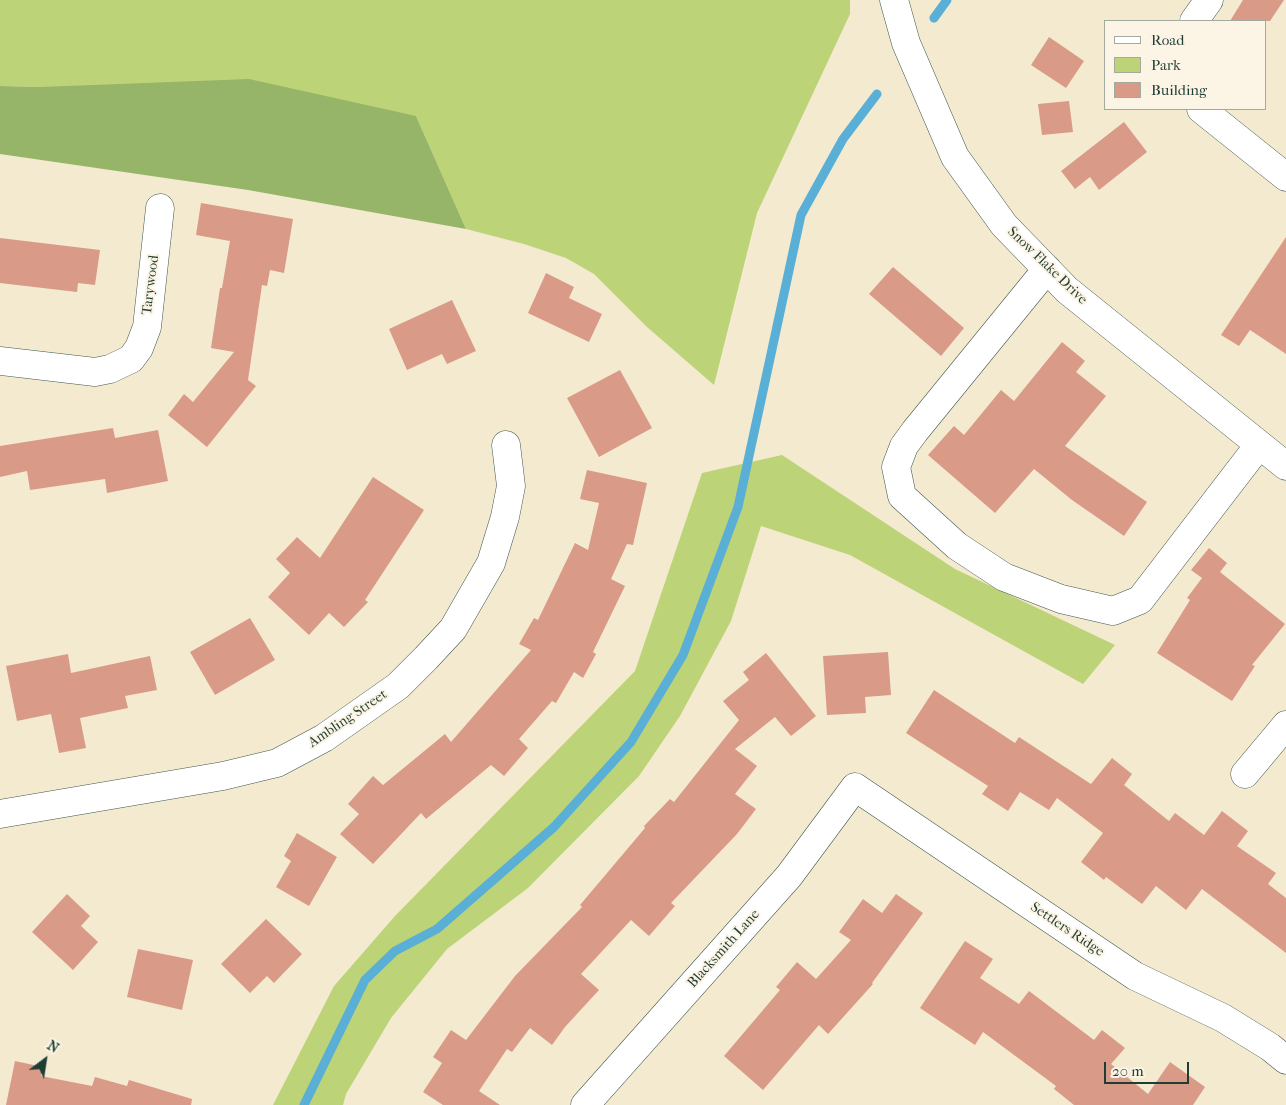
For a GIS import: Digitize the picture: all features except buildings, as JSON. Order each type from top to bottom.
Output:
[{"type":"street","name":"Snow Flake Drive","points":[[894,0],[906,43],[955,157],[1004,225],[1067,290],[1286,466]]},
{"type":"street","points":[[1195,20],[1209,0]]},
{"type":"street","points":[[1202,110],[1286,177]]},
{"type":"street","name":"Tarywood","points":[[0,361],[95,372],[131,359],[140,348],[146,327],[160,208]]},
{"type":"street","points":[[1047,269],[915,431],[904,446],[896,467],[902,496],[957,546],[1004,577],[1061,598],[1113,611],[1140,600],[1259,444]]},
{"type":"street","name":"Ambling Street","points":[[0,814],[223,776],[276,763],[324,738],[398,686],[453,629],[491,563],[505,517],[510,486],[506,446]]},
{"type":"street","points":[[1245,774],[1286,725]]},
{"type":"street","name":"Settlers Ridge","points":[[855,787],[1135,976],[1223,1018],[1270,1047],[1286,1060]]},
{"type":"street","name":"Blacksmith Lane","points":[[585,1105],[789,876],[855,787]]},
{"type":"green space","points":[[0,0],[850,0],[850,14],[757,213],[714,385],[647,327],[594,274],[566,258],[524,244],[466,229],[416,116],[41,87],[0,86]]},
{"type":"green space","points":[[249,79],[416,116],[466,229],[248,190],[0,154],[0,86],[41,87]]},
{"type":"green space","points":[[782,455],[955,569],[1115,645],[1083,684],[850,555],[761,526],[731,621],[680,716],[639,776],[528,888],[447,949],[391,1018],[346,1094],[343,1105],[273,1105],[334,986],[395,916],[635,671],[702,473]]},
{"type":"waterway","points":[[934,18],[947,0]]},
{"type":"waterway","points":[[304,1105],[365,980],[395,951],[437,929],[554,827],[631,742],[683,655],[738,507],[801,215],[843,139],[877,94]]}]
